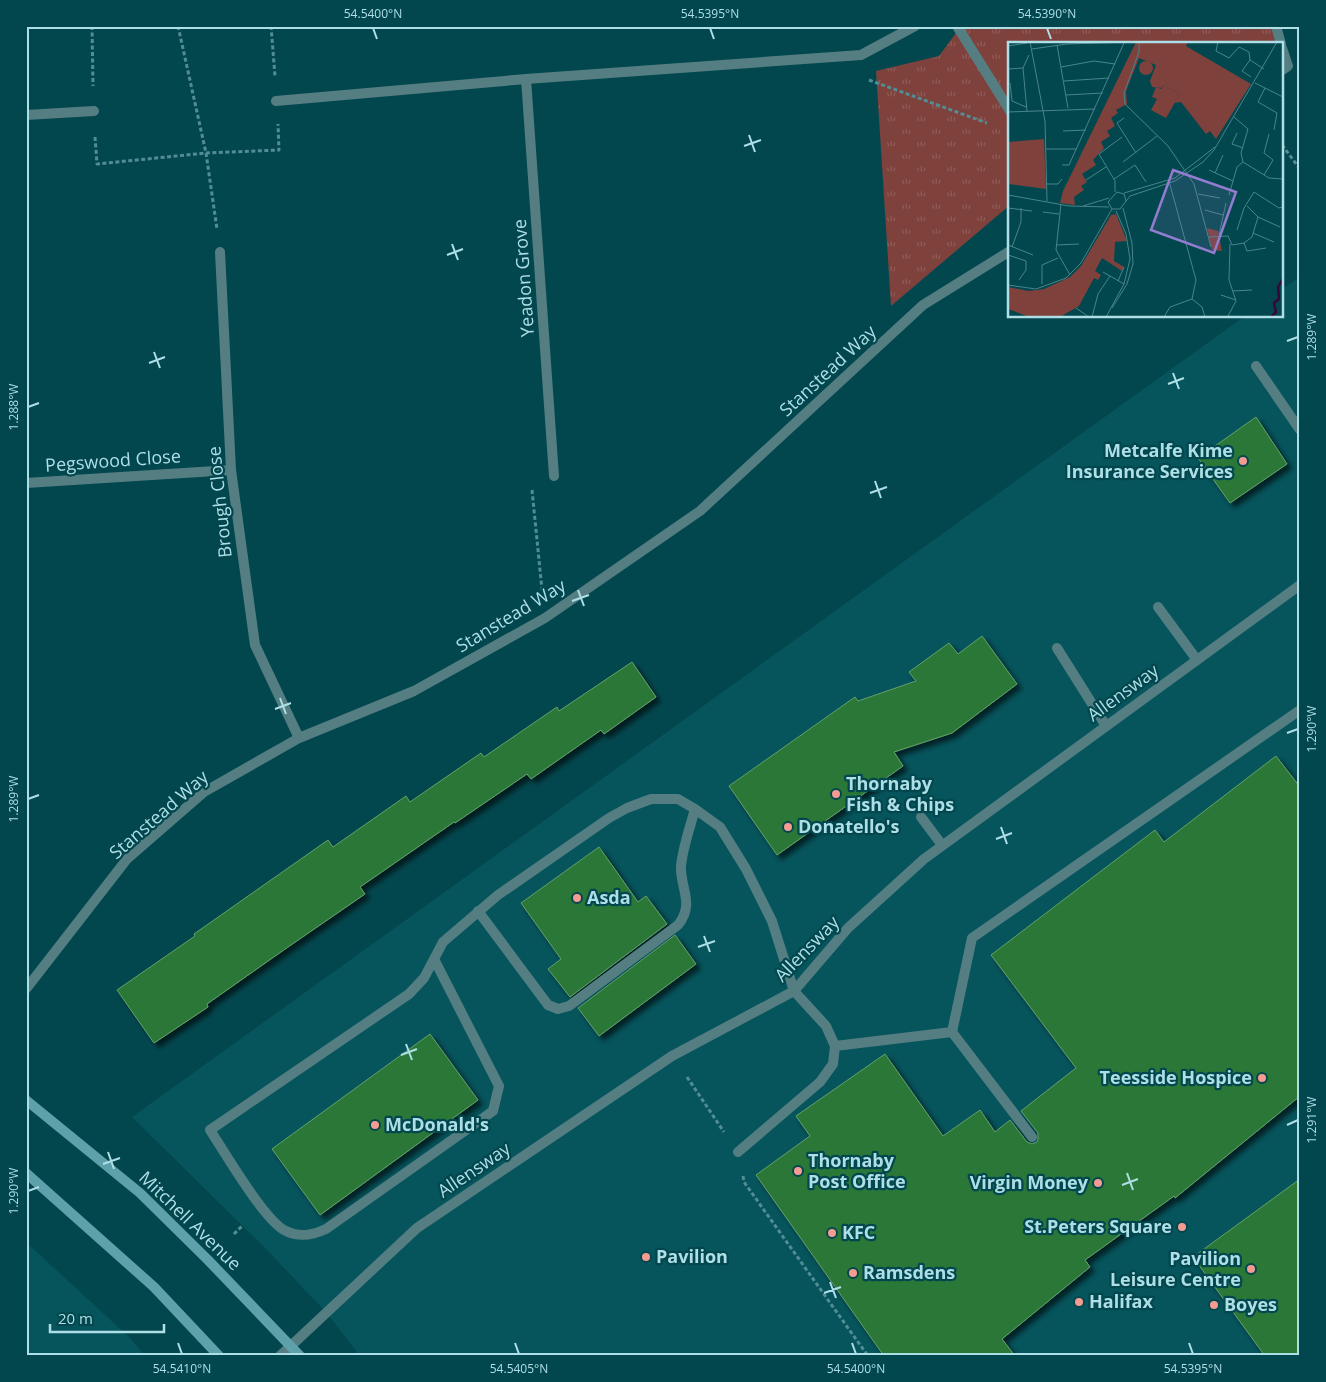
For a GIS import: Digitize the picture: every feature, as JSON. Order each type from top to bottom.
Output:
[{"type":"street","points":[[276,101],[526,78],[860,56],[915,26]]},
{"type":"street","points":[[957,26],[1008,108]]},
{"type":"street","points":[[1276,26],[1280,42]]},
{"type":"street","points":[[1284,54],[1288,66],[1284,69]]},
{"type":"street","name":"Yeadon Grove","points":[[526,78],[554,476]]},
{"type":"street","points":[[26,115],[94,111]]},
{"type":"street","name":"Stanstead Way","points":[[26,989],[127,859],[204,792],[299,738],[414,692],[545,618],[700,510],[923,306],[1008,251]]},
{"type":"street","name":"Brough Close","points":[[220,252],[231,470],[255,645],[299,738]]},
{"type":"street","points":[[1256,366],[1300,430]]},
{"type":"street","name":"Pegswood Close","points":[[26,483],[231,470]]},
{"type":"street","name":"Allensway","points":[[280,1356],[417,1228],[672,1056],[794,991],[848,928],[924,859],[1300,584]]},
{"type":"street","points":[[1158,607],[1197,660]]},
{"type":"street","points":[[1057,648],[1106,726]]},
{"type":"street","points":[[1032,1137],[952,1032],[972,938],[1300,710]]},
{"type":"street","points":[[434,959],[499,1086],[493,1111],[326,1229],[312,1235],[298,1235],[285,1231],[274,1223],[256,1199],[210,1130],[409,994],[424,978],[434,959],[443,942],[498,895],[609,818],[627,808],[650,799],[678,799],[720,827],[746,869],[772,921],[794,991],[826,1026],[835,1046],[833,1064],[820,1082],[738,1152]]},
{"type":"street","points":[[478,911],[548,1005],[558,1009],[569,1006],[678,925],[685,917],[687,895],[681,869],[695,809]]},
{"type":"street","points":[[921,817],[942,845]]},
{"type":"street","points":[[835,1046],[952,1032]]},
{"type":"street","name":"Mitchell Avenue","points":[[26,1100],[140,1192],[300,1356]]},
{"type":"street","points":[[26,1173],[154,1287],[219,1356]]},
{"type":"path","points":[[92,26],[96,164],[206,153],[279,150],[271,26]]},
{"type":"path","points":[[178,26],[206,153],[220,252]]},
{"type":"path","points":[[860,56],[864,78],[992,125]]},
{"type":"path","points":[[1284,148],[1300,169]]},
{"type":"path","points":[[545,618],[531,477],[554,476]]},
{"type":"path","points":[[672,1056],[738,1152],[744,1182],[868,1356]]},
{"type":"shaded area","points":[[1300,277],[1300,1356],[360,1356],[326,1312],[265,1248],[132,1117],[1242,318],[1284,318],[1284,288]]},
{"type":"shaded area","points":[[26,1242],[130,1338],[145,1356],[26,1356]]},
{"type":"green space","points":[[961,26],[1276,26],[1280,42],[1008,42],[1008,207],[891,306],[876,71],[939,56]]},
{"type":"building","name":"Metcalfe Kime Insurance Services","points":[[1256,417],[1287,464],[1230,503],[1198,458]]},
{"type":"building","points":[[982,636],[1017,684],[952,733],[894,752],[903,766],[777,855],[729,786],[855,697],[858,701],[916,681],[909,672],[949,643],[958,654]]},
{"type":"building","points":[[632,662],[656,697],[604,734],[601,730],[531,779],[527,774],[454,822],[360,887],[365,894],[207,1004],[208,1007],[154,1043],[117,990],[328,840],[333,847],[406,796],[410,802],[481,753],[484,757],[557,707],[559,711]]},
{"type":"building","points":[[1276,756],[1300,787],[1300,1096],[1175,1198],[1174,1196],[1085,1260],[1090,1267],[1002,1339],[1015,1356],[884,1356],[756,1175],[810,1136],[796,1116],[885,1054],[943,1136],[980,1110],[995,1132],[1010,1120],[1027,1142],[1032,1144],[1037,1142],[1038,1133],[1021,1111],[1076,1068],[991,955],[1155,830],[1164,842]]},
{"type":"building","points":[[599,847],[638,902],[646,896],[667,924],[570,997],[548,969],[561,959],[521,903]]},
{"type":"building","points":[[675,935],[696,964],[599,1036],[578,1008]]},
{"type":"building","name":"McDonald's","points":[[430,1034],[478,1100],[320,1215],[272,1149]]},
{"type":"building","name":"Pavilion Leisure Centre","points":[[1300,1179],[1300,1356],[1265,1356],[1193,1257]]},
{"type":"place","name":"Metcalfe Kime Insurance Services","points":[[1243,461]]},
{"type":"place","name":"Thornaby Fish & Chips","points":[[836,794]]},
{"type":"place","name":"Donatello's","points":[[788,827]]},
{"type":"place","name":"Asda","points":[[577,898]]},
{"type":"place","name":"Teesside Hospice","points":[[1262,1078]]},
{"type":"place","name":"McDonald's","points":[[375,1125]]},
{"type":"place","name":"Thornaby Post Office","points":[[798,1171]]},
{"type":"place","name":"Virgin Money","points":[[1098,1183]]},
{"type":"place","name":"St.Peters Square","points":[[1182,1227]]},
{"type":"place","name":"KFC","points":[[832,1233]]},
{"type":"place","name":"Pavilion","points":[[646,1257]]},
{"type":"place","name":"Pavilion Leisure Centre","points":[[1251,1269]]},
{"type":"place","name":"Ramsdens","points":[[853,1273]]},
{"type":"place","name":"Halifax","points":[[1079,1302]]},
{"type":"place","name":"Boyes","points":[[1214,1305]]}]
